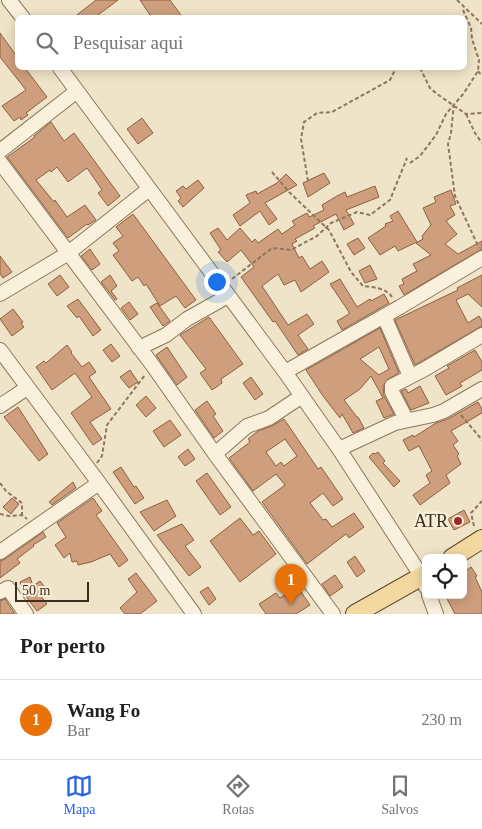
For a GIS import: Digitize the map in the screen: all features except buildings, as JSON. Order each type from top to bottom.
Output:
[{"type":"main road","points":[[456,554],[478,533]]},
{"type":"main road","points":[[355,614],[422,580]]},
{"type":"street","points":[[9,0],[22,15]]},
{"type":"street","points":[[22,0],[24,15]]},
{"type":"street","points":[[61,70],[285,372],[339,449],[422,576]]},
{"type":"street","points":[[0,151],[77,91]]},
{"type":"street","points":[[0,162],[67,254],[151,363],[215,454],[333,614]]},
{"type":"street","points":[[0,294],[67,254],[149,189]]},
{"type":"street","points":[[285,372],[482,258]]},
{"type":"street","points":[[139,348],[161,337],[225,292]]},
{"type":"street","points":[[384,316],[410,376]]},
{"type":"street","points":[[406,419],[392,392],[392,386],[482,335]]},
{"type":"street","points":[[0,350],[194,614]]},
{"type":"street","points":[[0,406],[27,388]]},
{"type":"street","points":[[339,449],[384,427],[406,419],[433,415],[482,388]]},
{"type":"street","points":[[215,454],[247,426],[269,418],[302,396]]},
{"type":"street","points":[[0,552],[37,527],[95,478]]},
{"type":"street","points":[[0,592],[8,588],[26,614]]},
{"type":"street","points":[[430,599],[436,614]]},
{"type":"path","points":[[457,0],[482,24]]},
{"type":"path","points":[[463,10],[466,15]]},
{"type":"path","points":[[410,163],[420,156],[436,134],[446,114],[478,71],[479,60],[472,39],[472,28],[467,18]]},
{"type":"path","points":[[308,180],[301,139],[304,122],[317,113],[332,112],[390,80],[395,70]]},
{"type":"path","points":[[421,70],[430,88],[466,114],[482,143]]},
{"type":"path","points":[[478,71],[482,76]]},
{"type":"path","points":[[454,104],[448,144],[455,196],[482,254]]},
{"type":"path","points":[[466,114],[482,114]]},
{"type":"path","points":[[225,292],[248,265],[272,248],[291,250],[317,236],[331,223],[357,212],[370,215],[390,200],[407,158]]},
{"type":"path","points":[[272,172],[329,230],[351,272],[363,286],[375,287],[389,293],[400,307]]},
{"type":"path","points":[[95,478],[102,456],[107,425],[144,378],[151,363]]},
{"type":"path","points":[[454,405],[482,440]]},
{"type":"path","points":[[0,483],[6,491],[22,503],[22,515]]},
{"type":"path","points":[[478,533],[471,513],[482,501]]},
{"type":"path","points":[[0,514],[9,516],[22,515],[37,527]]},
{"type":"place","name":"ATR","points":[[458,521]]},
{"type":"place","name":"Wang Fo","points":[[291,605]]}]
